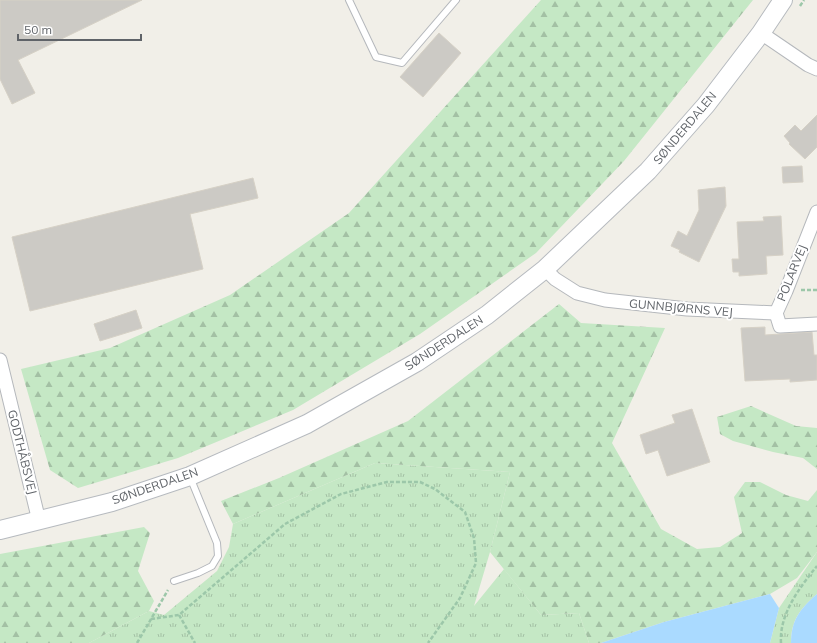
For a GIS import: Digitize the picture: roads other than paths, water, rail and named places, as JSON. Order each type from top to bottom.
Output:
[{"type":"street","name":"SØNDERDALEN","points":[[0,530],[112,502],[190,476],[307,424],[417,362],[487,315],[545,269],[648,171],[706,105],[761,33],[783,0]]},
{"type":"street","points":[[761,33],[808,65],[817,69]]},
{"type":"street","name":"POLARVEJ","points":[[776,313],[817,212]]},
{"type":"street","name":"GUNNBJØRNS VEJ","points":[[545,269],[555,279],[577,293],[604,300],[687,309],[776,313]]},
{"type":"street","points":[[776,313],[780,326],[817,324]]},
{"type":"street","name":"GODTHÅBSVEJ","points":[[0,360],[39,521]]},
{"type":"lane","points":[[349,0],[376,57],[402,63],[456,0]]},
{"type":"lane","points":[[174,581],[198,573],[212,566],[218,556],[217,543],[190,476]]},
{"type":"water","points":[[770,594],[779,608],[770,643],[601,643],[664,622]]},
{"type":"water","points":[[817,594],[817,643],[791,643],[791,635],[795,621],[801,610]]}]
